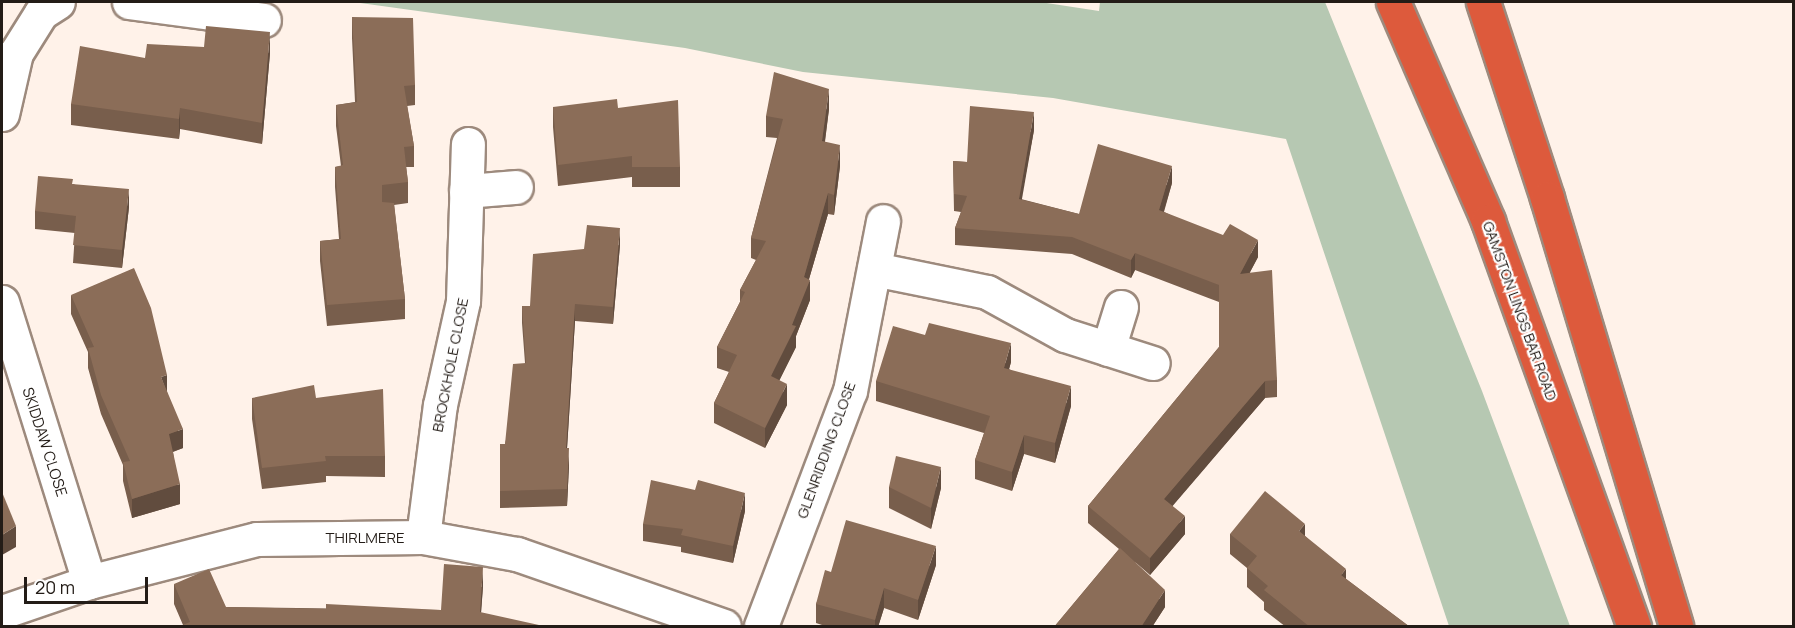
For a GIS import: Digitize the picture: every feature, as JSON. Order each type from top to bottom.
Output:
[{"type":"highway","name":"GAMSTON LINGS BAR ROAD","points":[[1393,2],[1488,221],[1634,627]]},
{"type":"highway","points":[[1483,2],[1547,198],[1676,627]]},
{"type":"street","points":[[2,114],[16,53],[41,13],[58,2]]},
{"type":"street","points":[[129,2],[264,20]]},
{"type":"street","name":"BROCKHOLE CLOSE","points":[[423,537],[440,405],[463,301],[468,144]]},
{"type":"street","points":[[466,192],[516,187]]},
{"type":"street","name":"GLENRIDDING CLOSE","points":[[760,627],[850,391],[883,221]]},
{"type":"street","points":[[874,269],[987,292],[1044,326],[1153,363]]},
{"type":"street","name":"SKIDDAW CLOSE","points":[[2,302],[90,582]]},
{"type":"street","points":[[1108,349],[1121,307]]},
{"type":"street","name":"THIRLMERE","points":[[2,612],[90,582],[257,539],[423,537],[518,554],[724,627]]},
{"type":"green space","points":[[353,2],[1040,2],[1099,11],[1100,2],[1325,2],[1482,391],[1570,626],[1449,626],[1286,139],[1053,98],[803,72],[685,48]]},
{"type":"building","points":[[352,17],[413,18],[415,85],[404,86],[414,146],[404,147],[408,182],[382,185],[382,202],[394,203],[405,299],[327,305],[320,241],[341,239],[335,167],[343,165],[336,105],[357,102]]},
{"type":"building","points":[[206,26],[270,32],[262,123],[180,108],[179,119],[71,104],[80,46],[145,58],[147,44],[204,47]]},
{"type":"building","points":[[774,72],[829,89],[822,141],[840,145],[834,195],[828,193],[804,277],[810,280],[792,325],[796,326],[771,376],[787,384],[765,428],[714,403],[737,355],[717,347],[745,292],[740,290],[766,241],[751,238],[783,119],[766,116]]},
{"type":"building","points":[[617,99],[618,108],[678,100],[680,167],[632,167],[632,156],[558,165],[553,107]]},
{"type":"building","points":[[970,106],[1034,112],[1019,199],[1079,214],[1098,144],[1172,166],[1159,210],[1223,235],[1230,224],[1258,240],[1240,274],[1272,270],[1277,380],[1265,381],[1164,499],[1185,516],[1150,558],[1088,506],[1219,347],[1219,285],[1135,253],[1131,260],[1072,237],[955,228],[967,196],[954,194],[953,161],[967,162]]},
{"type":"building","points":[[38,176],[73,179],[72,184],[129,189],[122,250],[73,245],[76,216],[35,211]]},
{"type":"building","points":[[587,225],[620,228],[613,307],[575,304],[566,448],[569,448],[567,489],[500,491],[500,444],[505,444],[513,364],[526,363],[522,306],[530,306],[533,254],[584,249]]},
{"type":"building","points":[[134,268],[151,308],[167,375],[161,377],[183,429],[169,434],[180,484],[132,499],[123,462],[130,461],[101,395],[88,348],[94,347],[71,295]]},
{"type":"building","points":[[929,323],[1011,343],[1004,368],[1071,386],[1055,443],[1024,435],[1012,472],[975,460],[990,416],[876,381],[893,326],[925,335]]},
{"type":"building","points":[[314,385],[316,398],[383,389],[385,456],[325,456],[326,461],[262,468],[252,398]]},
{"type":"building","points":[[896,456],[941,467],[931,508],[889,487]]},
{"type":"building","points":[[651,480],[695,490],[698,480],[745,493],[733,546],[681,535],[683,529],[643,524]]},
{"type":"building","points":[[1265,491],[1305,524],[1299,531],[1346,569],[1341,575],[1410,627],[1310,627],[1264,590],[1268,586],[1247,568],[1257,556],[1230,534]]},
{"type":"building","points":[[2,492],[16,526],[2,535]]},
{"type":"building","points":[[846,520],[936,546],[918,600],[884,588],[875,620],[816,604],[825,570],[831,572]]},
{"type":"building","points":[[1120,548],[1165,590],[1141,627],[1054,627]]},
{"type":"building","points":[[444,564],[483,567],[480,612],[548,627],[178,627],[190,622],[174,584],[209,569],[226,607],[326,609],[326,604],[441,610]]}]
